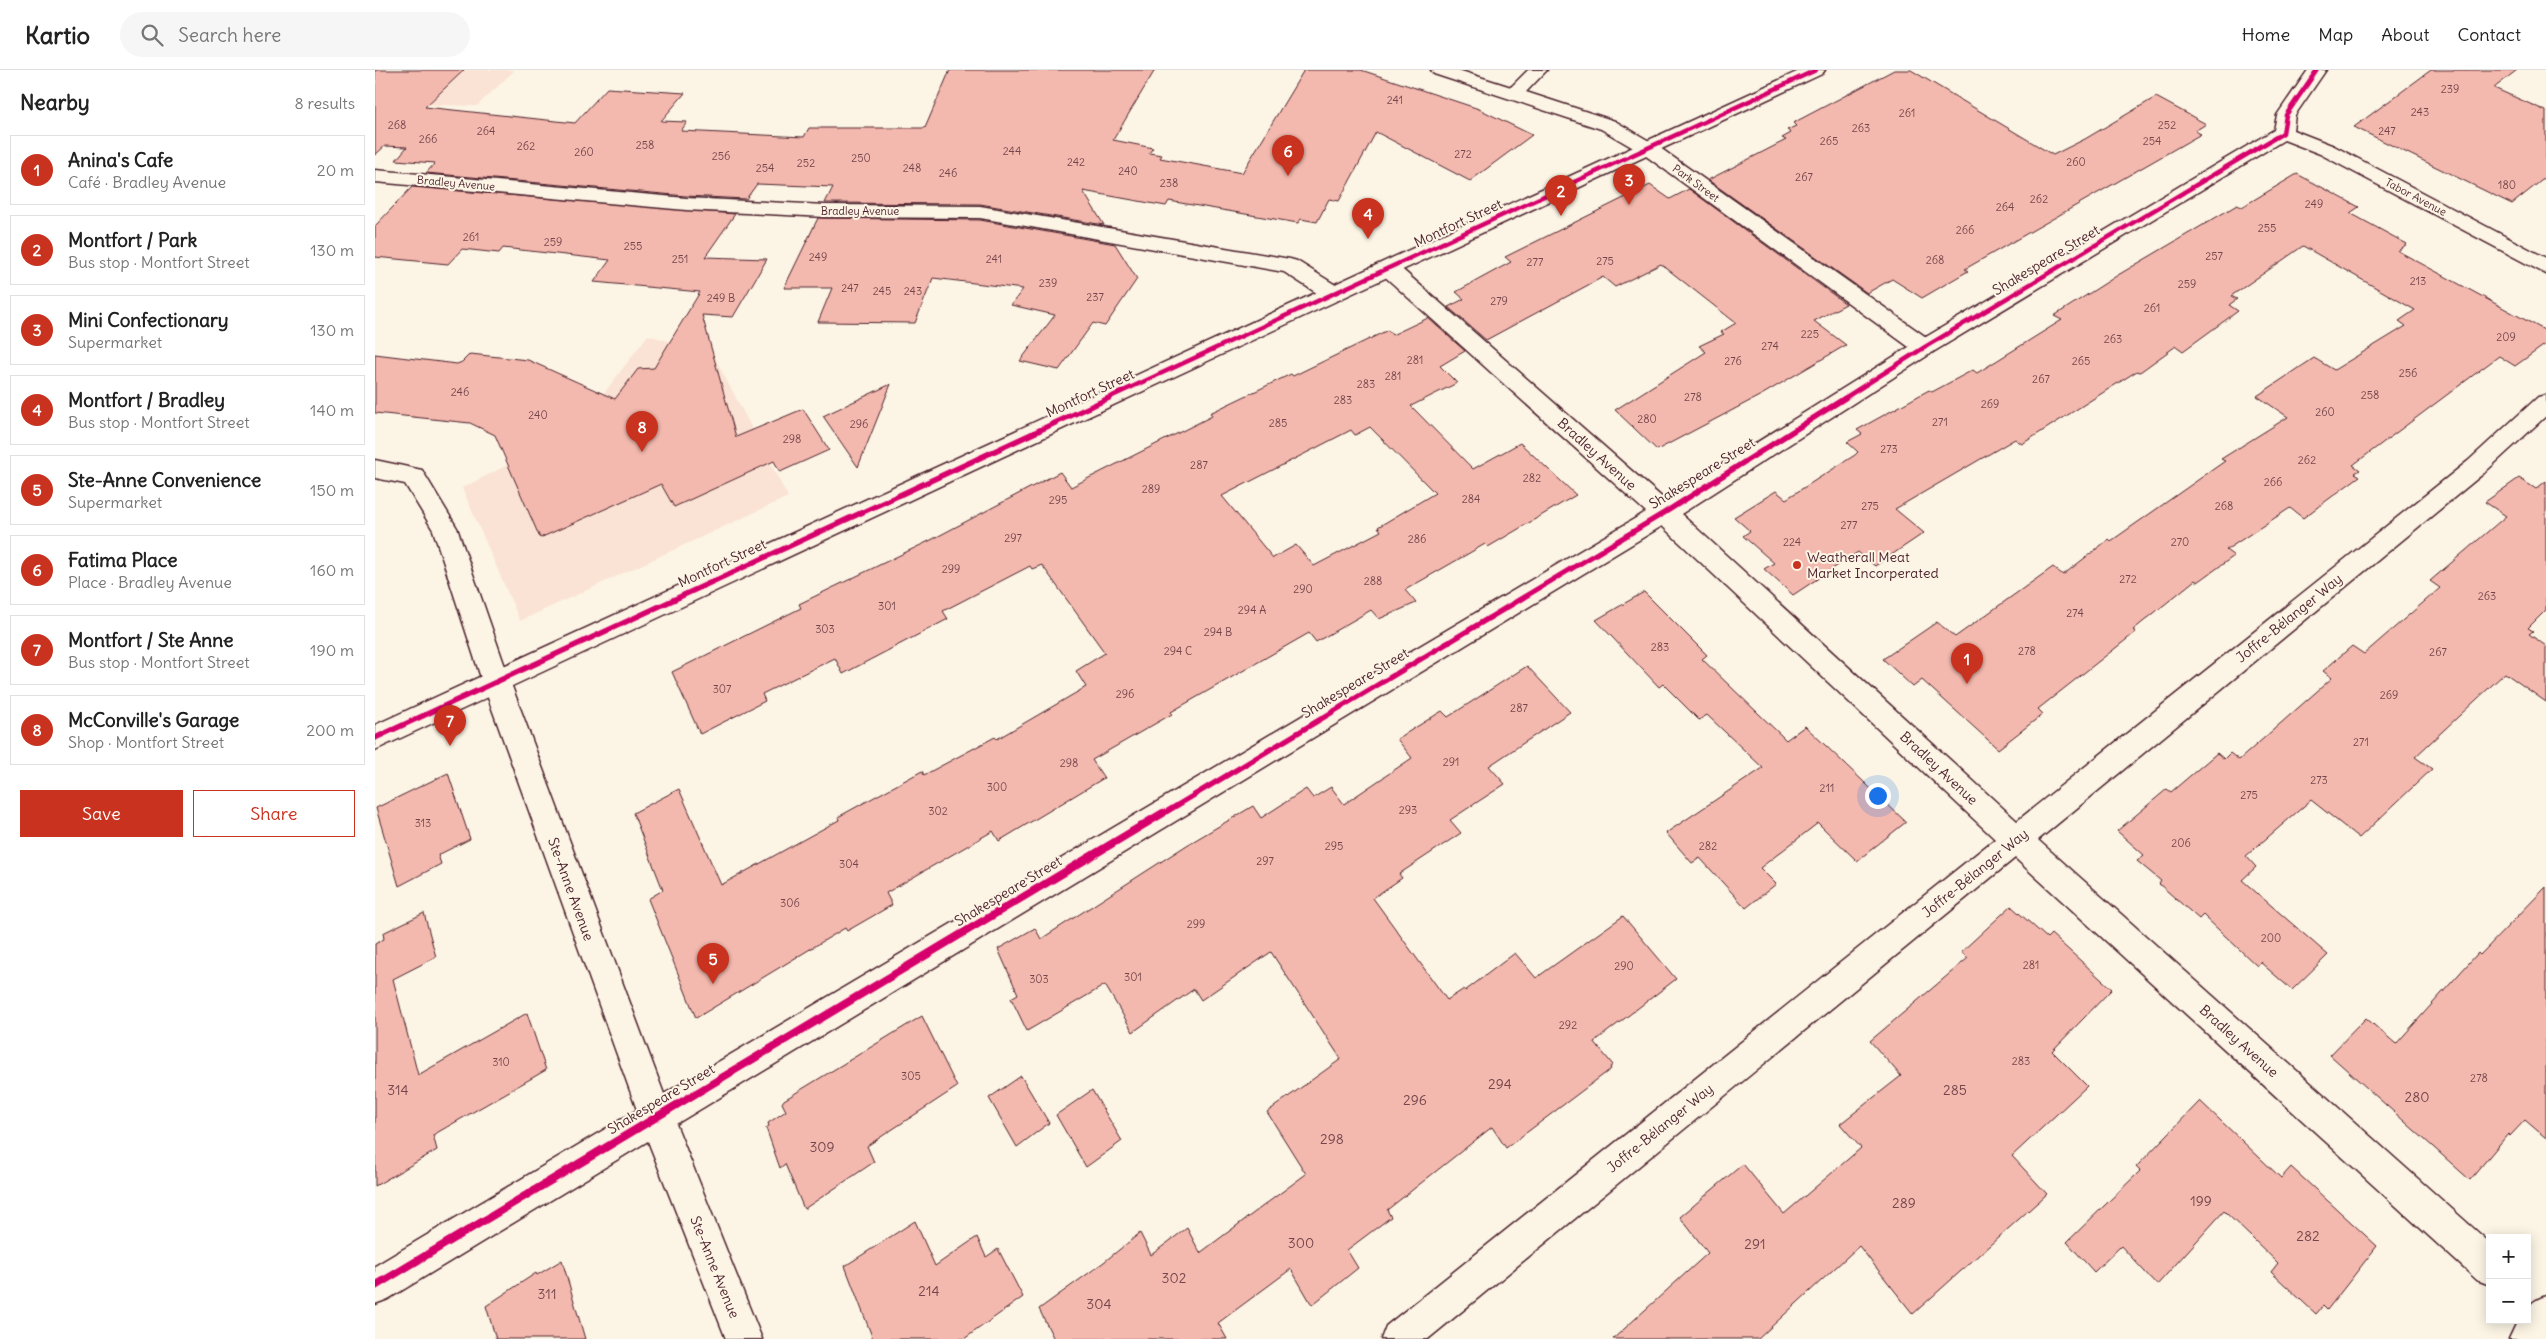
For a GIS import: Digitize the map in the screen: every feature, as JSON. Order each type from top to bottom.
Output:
[{"type":"street","name":"Park Street","points":[[1441,70],[1607,126],[1649,149],[1925,347]]},
{"type":"street","points":[[1514,94],[1538,70]]},
{"type":"street","name":"Montfort Street","points":[[375,738],[1649,149],[1815,70]]},
{"type":"street","points":[[2283,132],[2286,115],[2317,70]]},
{"type":"street","name":"Tabor Avenue","points":[[2283,132],[2327,150],[2546,267]]},
{"type":"street","name":"Shakespeare Street","points":[[375,1286],[1663,513],[1925,347],[2283,132]]},
{"type":"street","name":"Bradley Avenue","points":[[375,176],[686,204],[825,211],[980,212],[1290,266],[1334,294]]},
{"type":"street","name":"Bradley Avenue","points":[[1389,269],[1663,513],[2017,840],[2486,1264]]},
{"type":"street","name":"Joffre-Bélanger Way","points":[[1399,1339],[2476,467],[2546,402]]},
{"type":"street","name":"Ste-Anne Avenue","points":[[375,469],[413,476],[445,528],[495,681],[655,1117],[744,1339]]},
{"type":"shaded area","points":[[375,70],[515,70],[477,106],[399,104]]},
{"type":"shaded area","points":[[648,335],[713,354],[788,497],[520,621],[462,488],[576,430]]},
{"type":"building","points":[[375,70],[464,70],[425,107],[575,123],[607,88],[685,93],[661,121],[687,122],[681,131],[804,137],[809,128],[925,128],[950,70],[1155,70],[1113,140],[1153,148],[1149,153],[1162,155],[1160,158],[1242,173],[1304,70],[1361,70],[1479,109],[1532,135],[1470,181],[1376,132],[1339,201],[1329,199],[1317,222],[1301,219],[1298,223],[1169,201],[1166,206],[1083,191],[1104,225],[980,204],[825,203],[833,187],[757,184],[746,199],[686,196],[426,173],[435,163],[396,160],[407,147],[385,146],[375,155]]},
{"type":"building","points":[[1894,70],[1911,70],[2053,155],[2085,139],[2156,97],[2206,124],[2195,131],[2201,134],[1965,269],[1968,271],[1922,298],[1892,279],[1867,293],[1708,180],[1786,140],[1782,138],[1791,133],[1787,130],[1796,126],[1793,123]]},
{"type":"building","points":[[2431,70],[2517,70],[2494,88],[2546,111],[2546,177],[2512,204],[2354,127]]},
{"type":"building","points":[[2297,174],[2359,207],[2350,213],[2407,244],[2398,251],[2546,331],[2546,344],[2515,366],[2499,356],[2353,465],[2360,470],[2355,473],[2360,476],[2303,518],[2290,508],[2226,550],[2234,556],[2198,582],[2195,580],[2133,630],[2136,632],[2038,709],[2043,714],[1998,749],[1922,680],[1913,687],[1883,659],[1937,622],[1955,637],[2053,567],[2063,575],[2109,539],[2111,541],[2225,461],[2221,459],[2288,417],[2257,396],[2314,358],[2334,370],[2406,326],[2399,321],[2415,310],[2303,246],[2231,296],[2237,299],[2229,305],[2238,311],[2183,351],[2176,346],[2140,372],[2137,371],[2022,444],[2015,439],[1895,509],[1924,533],[1875,566],[1858,552],[1793,595],[1764,569],[1774,563],[1743,536],[1750,531],[1734,517],[1776,491],[1786,499],[1855,455],[1858,452],[1847,442],[1862,434],[1857,430],[1929,390],[1932,392],[1973,370],[1977,373],[2062,320],[2054,316],[2118,275],[2237,205],[2242,207]]},
{"type":"building","points":[[1650,185],[1670,199],[1689,189],[1846,304],[1814,321],[1846,345],[1763,394],[1657,450],[1615,410],[1706,352],[1699,346],[1724,334],[1721,332],[1736,323],[1661,264],[1615,287],[1603,277],[1486,340],[1448,307],[1464,299],[1456,292],[1511,262],[1505,257]]},
{"type":"building","points":[[412,187],[735,214],[705,257],[767,259],[733,317],[702,315],[736,437],[803,409],[829,450],[780,472],[774,461],[674,507],[661,484],[540,538],[495,435],[470,423],[375,413],[375,354],[457,364],[470,354],[528,360],[615,399],[638,369],[654,368],[700,292],[594,282],[610,260],[503,248],[499,253],[462,249],[448,264],[375,257],[375,226]]},
{"type":"building","points":[[818,218],[980,220],[1115,244],[1137,279],[1105,326],[1093,323],[1059,370],[1020,361],[1055,315],[1011,305],[1023,289],[933,278],[915,323],[818,322],[832,288],[784,288]]},
{"type":"building","points":[[1428,318],[1465,351],[1440,366],[1457,383],[1411,406],[1473,469],[1520,443],[1576,495],[1488,547],[1485,544],[1405,590],[1416,603],[1379,619],[1371,610],[1316,642],[1309,633],[1171,712],[1172,714],[1092,760],[1104,778],[999,841],[993,831],[886,893],[892,905],[847,931],[845,928],[696,1018],[648,899],[663,890],[633,813],[679,789],[721,885],[839,820],[838,817],[922,771],[924,775],[995,737],[997,739],[1086,687],[1076,671],[1105,653],[1042,565],[1032,569],[1030,566],[943,611],[948,619],[843,674],[835,658],[762,694],[765,701],[700,734],[672,672],[801,608],[799,604],[931,540],[1060,472],[1071,487],[1212,416],[1210,413],[1291,374],[1293,376],[1388,330],[1392,335]],"holes":[[[1370,427],[1435,493],[1378,527],[1381,531],[1314,566],[1296,545],[1273,558],[1222,496],[1351,430],[1355,435]]]},
{"type":"building","points":[[891,384],[858,467],[823,416]]},
{"type":"building","points":[[2519,478],[2536,489],[2546,481],[2546,610],[2528,628],[2533,631],[2529,634],[2546,646],[2546,702],[2505,673],[2415,757],[2432,769],[2359,838],[2311,800],[2246,856],[2256,867],[2242,880],[2328,955],[2292,990],[2260,962],[2257,966],[2203,915],[2199,919],[2159,884],[2161,881],[2137,861],[2144,855],[2117,831],[2167,789],[2171,792],[2217,753],[2224,759],[2230,753],[2239,760],[2332,678],[2323,671],[2352,646],[2364,654],[2440,588],[2430,581],[2506,516],[2485,502]]},
{"type":"building","points":[[1644,592],[1707,655],[1702,659],[1786,740],[1805,726],[1906,822],[1857,861],[1818,823],[1760,868],[1776,884],[1746,908],[1700,858],[1692,863],[1666,833],[1763,768],[1707,715],[1699,720],[1663,684],[1659,687],[1596,620]]},
{"type":"building","points":[[1527,666],[1570,712],[1489,766],[1505,784],[1450,820],[1461,833],[1399,874],[1402,878],[1373,898],[1447,1000],[1464,989],[1465,991],[1515,953],[1536,978],[1623,916],[1676,979],[1594,1042],[1613,1065],[1610,1067],[1611,1069],[1506,1148],[1492,1127],[1387,1210],[1391,1217],[1347,1250],[1358,1268],[1312,1305],[1291,1269],[1218,1323],[1227,1339],[1054,1339],[1039,1309],[1104,1262],[1140,1233],[1151,1255],[1187,1228],[1200,1253],[1306,1174],[1267,1112],[1341,1059],[1271,952],[1201,1000],[1194,989],[1133,1032],[1105,985],[1027,1031],[1011,998],[1018,994],[998,949],[1035,928],[1041,939],[1187,845],[1253,806],[1261,818],[1306,789],[1313,798],[1331,787],[1344,804],[1412,758],[1397,739],[1442,711],[1448,717]]},
{"type":"building","points":[[448,773],[470,839],[438,855],[441,864],[399,886],[376,808]]},
{"type":"building","points":[[2546,887],[2546,1138],[2525,1120],[2510,1136],[2508,1134],[2470,1180],[2330,1055],[2366,1018],[2396,1044],[2478,953],[2480,955]]},
{"type":"building","points":[[2011,906],[2047,938],[2051,934],[2112,989],[2052,1051],[2087,1086],[2012,1156],[2047,1194],[1913,1314],[1859,1246],[1758,1339],[1613,1339],[1708,1253],[1680,1217],[1743,1164],[1784,1214],[1861,1148],[1840,1124],[1901,1076],[1870,1041],[1968,958],[1961,952]]},
{"type":"building","points":[[424,913],[436,957],[393,979],[418,1075],[527,1013],[546,1070],[433,1135],[437,1150],[375,1186],[375,944],[384,939],[383,933]]},
{"type":"building","points":[[922,1016],[957,1087],[867,1146],[874,1162],[804,1209],[785,1164],[780,1168],[766,1128],[769,1126],[768,1123],[786,1111],[782,1103],[784,1100]]},
{"type":"building","points":[[1021,1076],[1049,1123],[1017,1147],[989,1098]]},
{"type":"building","points":[[1092,1090],[1122,1141],[1086,1167],[1056,1115]]},
{"type":"building","points":[[2200,1101],[2281,1178],[2291,1167],[2377,1246],[2327,1310],[2323,1306],[2316,1314],[2271,1272],[2278,1263],[2224,1211],[2157,1285],[2121,1246],[2094,1272],[2067,1242],[2140,1171],[2136,1167]]},
{"type":"building","points":[[915,1221],[935,1266],[977,1237],[986,1257],[998,1249],[1023,1297],[964,1339],[873,1339],[845,1266]]},
{"type":"building","points":[[562,1260],[585,1339],[496,1339],[486,1306],[536,1273],[537,1275]]},
{"type":"cycle path","points":[[375,738],[1816,70]]},
{"type":"cycle path","points":[[375,1286],[1664,513],[1925,347],[2283,133],[2286,115],[2317,70]]},
{"type":"place","name":"Fatima Place","points":[[1288,176]]},
{"type":"place","name":"Mini Confectionary","points":[[1629,205]]},
{"type":"place","name":"Montfort / Park","points":[[1561,216]]},
{"type":"place","name":"Montfort / Bradley","points":[[1368,239]]},
{"type":"place","name":"McConville's Garage","points":[[642,452]]},
{"type":"place","name":"Weatherall Meat Market Incorperated","points":[[1797,565]]},
{"type":"place","name":"Anina's Cafe","points":[[1967,684]]},
{"type":"place","name":"Montfort / Ste Anne","points":[[450,746]]},
{"type":"place","name":"Ste-Anne Convenience","points":[[713,984]]}]
